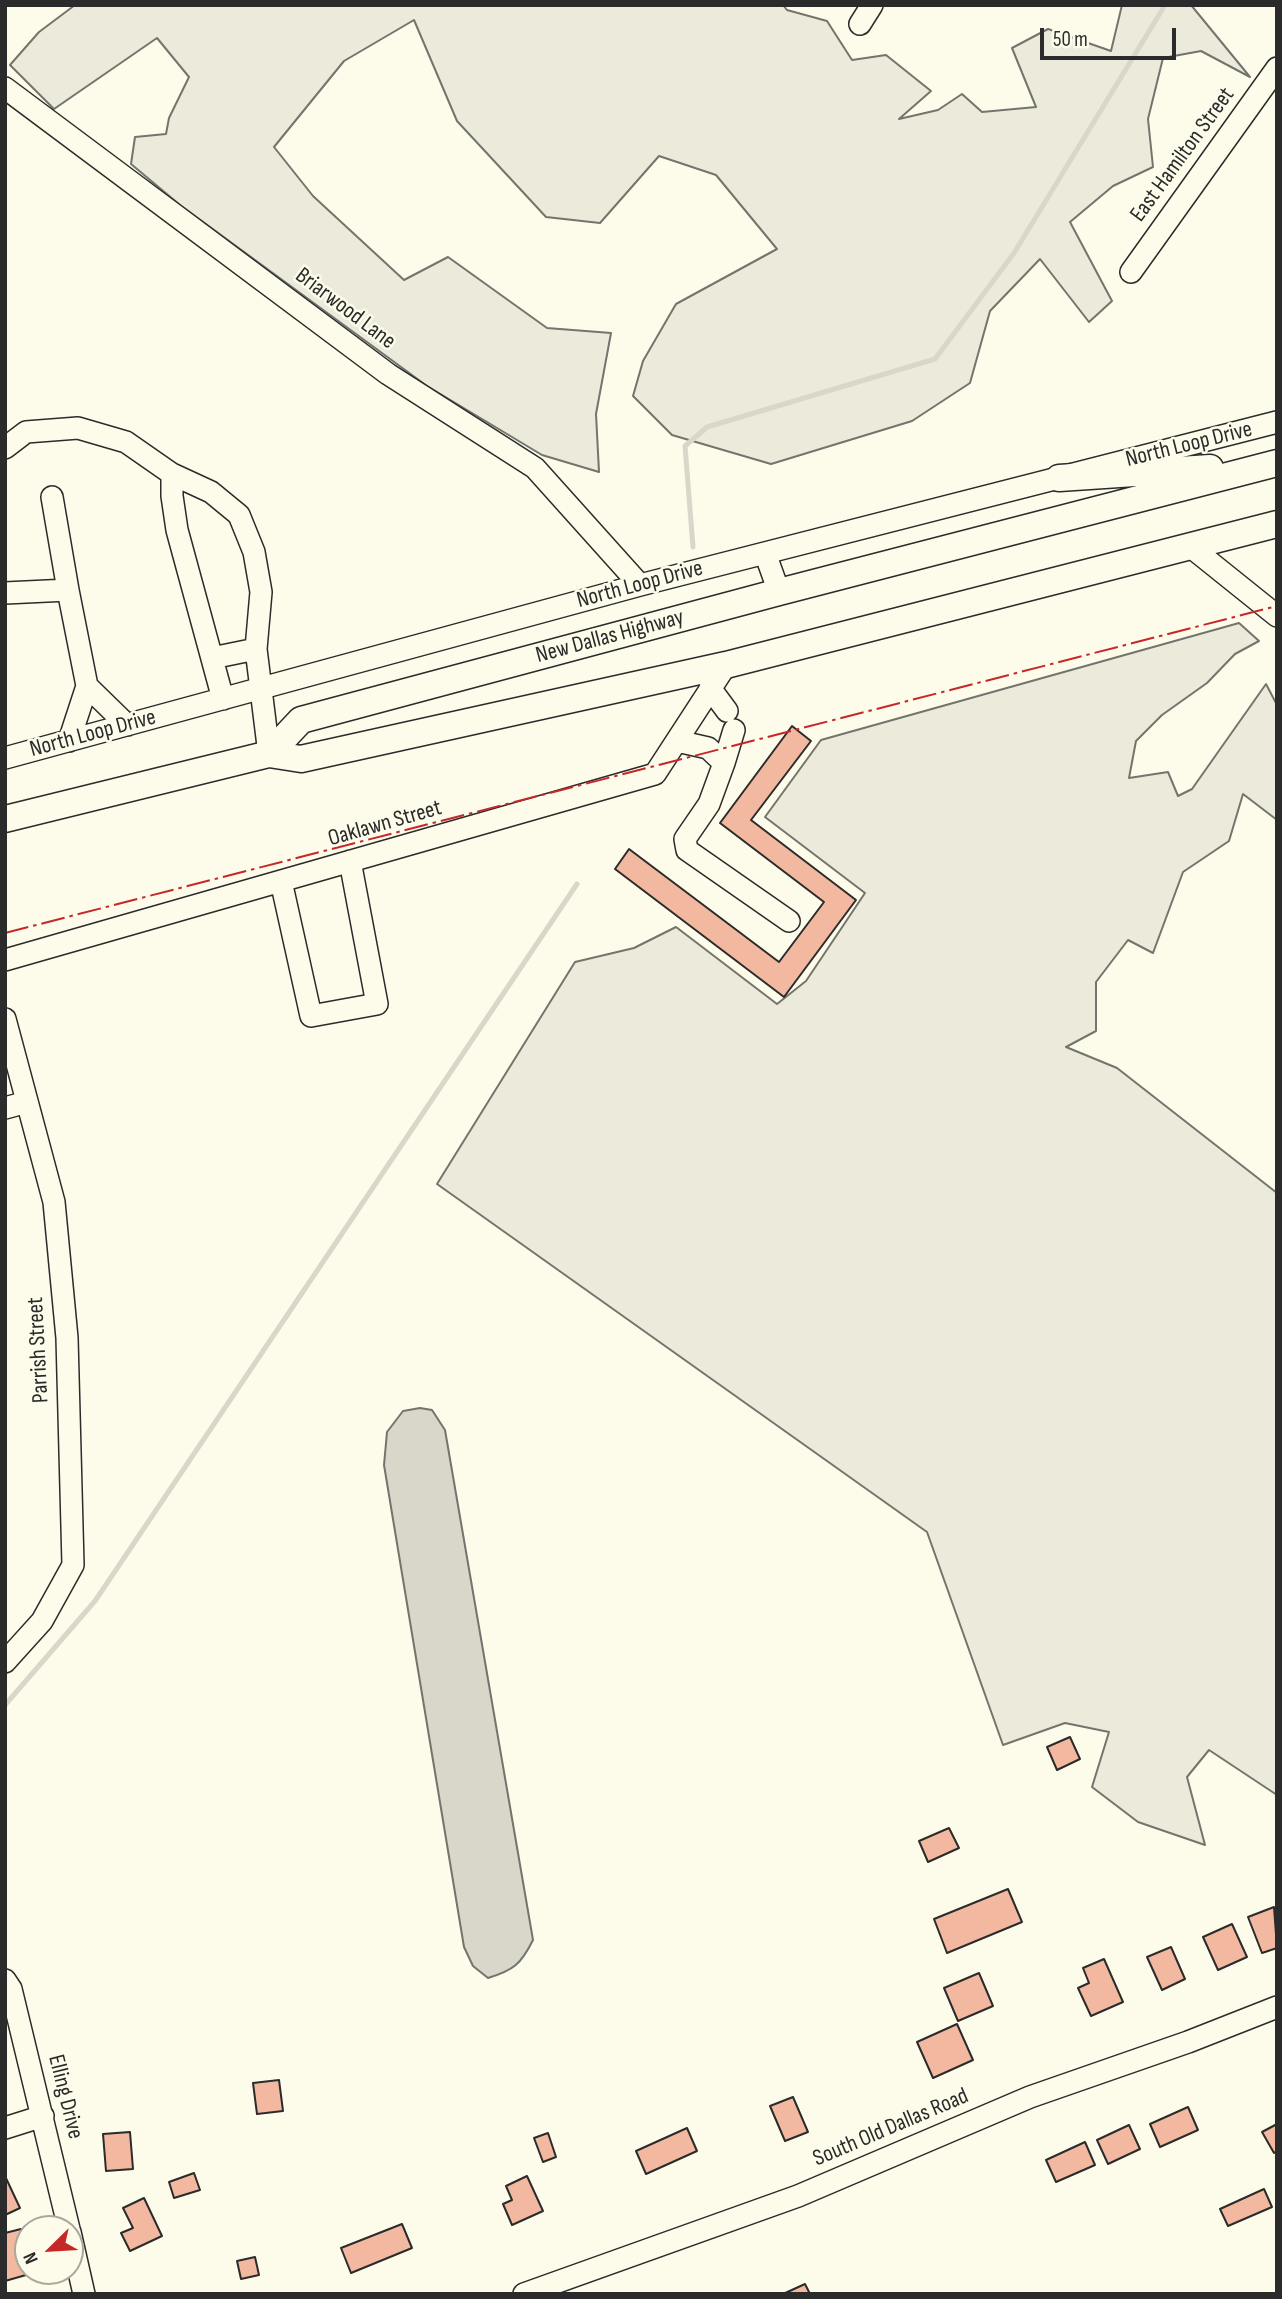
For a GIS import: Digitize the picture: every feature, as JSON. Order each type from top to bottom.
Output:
[{"type":"main road","points":[[1059,478],[1276,464]]},
{"type":"main road","name":"North Loop Drive","points":[[966,543],[1276,464]]},
{"type":"main road","points":[[5,819],[269,754],[301,759],[726,665],[1277,524]]},
{"type":"main road","name":"New Dallas Highway","points":[[269,754],[301,720],[966,543]]},
{"type":"street","points":[[860,24],[872,5]]},
{"type":"street","name":"East Hamilton Street","points":[[1130,272],[1277,68]]},
{"type":"street","name":"Briarwood Lane","points":[[6,90],[388,374],[535,468],[640,585]]},
{"type":"street","name":"North Loop Drive","points":[[5,758],[640,585],[1277,422]]},
{"type":"street","points":[[5,448],[26,432],[78,428],[126,442],[172,474],[211,492],[239,515],[254,552],[261,592],[256,649],[263,688],[269,754]]},
{"type":"street","points":[[172,474],[177,530],[223,699]]},
{"type":"street","points":[[52,497],[87,686],[78,724],[69,741]]},
{"type":"street","points":[[1191,547],[1277,616]]},
{"type":"street","points":[[765,552],[779,592]]},
{"type":"street","points":[[5,593],[68,590]]},
{"type":"street","points":[[212,658],[256,649]]},
{"type":"street","name":"Oaklawn Street","points":[[5,960],[655,774],[726,665]]},
{"type":"street","points":[[87,686],[127,725]]},
{"type":"street","points":[[710,688],[731,721],[724,763],[709,804],[685,839],[687,850],[789,921]]},
{"type":"street","points":[[677,741],[708,748],[724,763]]},
{"type":"street","points":[[281,881],[311,1016],[377,1004],[350,861]]},
{"type":"street","name":"Parrish Street","points":[[5,1019],[54,1202],[66,1338],[73,1565],[41,1621],[5,1662]]},
{"type":"street","points":[[5,1108],[27,1102]]},
{"type":"street","name":"Elling Drive","points":[[5,1980],[11,1989],[66,2215]]},
{"type":"street","name":"South Old Dallas Road","points":[[524,2294],[798,2196],[1030,2097],[1188,2042],[1277,2007]]},
{"type":"street","points":[[5,2128],[43,2116]]},
{"type":"shaded area","points":[[75,5],[783,5],[787,10],[827,21],[852,60],[886,55],[931,91],[899,119],[938,110],[962,94],[982,112],[1036,107],[1012,48],[1048,29],[1111,51],[1122,5],[1191,5],[1250,77],[1201,51],[1163,58],[1148,119],[1153,167],[1113,186],[1070,222],[1112,301],[1089,322],[1040,259],[990,311],[970,383],[912,421],[771,464],[672,435],[633,396],[643,361],[676,304],[777,249],[716,175],[659,156],[600,223],[546,217],[457,121],[414,20],[344,61],[274,147],[313,196],[404,280],[448,257],[547,328],[611,333],[596,414],[599,472],[542,455],[427,386],[180,205],[131,164],[135,137],[166,134],[169,118],[189,77],[157,38],[54,109],[10,65],[39,32]]},
{"type":"shaded area","points":[[1239,623],[1259,641],[1235,654],[1207,683],[1162,715],[1136,741],[1129,778],[1168,772],[1178,796],[1192,789],[1266,684],[1277,705],[1277,820],[1243,794],[1229,841],[1183,872],[1153,953],[1128,940],[1096,982],[1096,1031],[1066,1047],[1117,1068],[1277,1193],[1277,1795],[1209,1750],[1187,1777],[1205,1845],[1138,1822],[1092,1787],[1109,1732],[1065,1723],[1003,1745],[927,1532],[437,1184],[575,962],[634,948],[676,927],[777,1004],[806,981],[865,893],[765,817],[821,740]]},
{"type":"shaded area","points":[[420,1408],[432,1410],[445,1430],[533,1940],[516,1965],[488,1978],[473,1966],[464,1947],[384,1465],[387,1432],[403,1411]]},
{"type":"building","points":[[792,726],[811,741],[751,820],[856,900],[784,997],[615,869],[629,849],[779,962],[824,902],[720,823]]},
{"type":"building","points":[[1070,1737],[1080,1759],[1057,1770],[1047,1747]]},
{"type":"building","points":[[949,1828],[959,1848],[928,1862],[919,1841]]},
{"type":"building","points":[[1008,1889],[1022,1922],[947,1953],[934,1919]]},
{"type":"building","points":[[1274,1907],[1277,1948],[1262,1953],[1248,1917]]},
{"type":"building","points":[[1232,1924],[1247,1957],[1218,1970],[1203,1937]]},
{"type":"building","points":[[1171,1947],[1185,1979],[1162,1990],[1147,1957]]},
{"type":"building","points":[[1104,1959],[1123,2002],[1091,2016],[1078,1988],[1089,1983],[1083,1968]]},
{"type":"building","points":[[979,1973],[993,2006],[958,2021],[944,1988]]},
{"type":"building","points":[[957,2024],[973,2060],[933,2078],[917,2042]]},
{"type":"building","points":[[279,2080],[283,2111],[257,2114],[253,2083]]},
{"type":"building","points":[[793,2097],[808,2132],[785,2141],[770,2106]]},
{"type":"building","points":[[1188,2107],[1198,2130],[1160,2147],[1150,2124]]},
{"type":"building","points":[[1277,2124],[1277,2151],[1274,2153],[1262,2132]]},
{"type":"building","points":[[1129,2125],[1140,2149],[1108,2164],[1097,2140]]},
{"type":"building","points":[[687,2128],[697,2151],[646,2174],[636,2151]]},
{"type":"building","points":[[130,2132],[133,2169],[106,2171],[103,2134]]},
{"type":"building","points":[[548,2133],[556,2157],[543,2162],[534,2138]]},
{"type":"building","points":[[1085,2142],[1095,2165],[1056,2182],[1046,2160]]},
{"type":"building","points":[[194,2173],[200,2190],[174,2198],[169,2182]]},
{"type":"building","points":[[5,2176],[20,2208],[5,2215]]},
{"type":"building","points":[[527,2176],[543,2211],[512,2225],[503,2204],[512,2200],[506,2186]]},
{"type":"building","points":[[1264,2189],[1272,2207],[1228,2226],[1220,2209]]},
{"type":"building","points":[[144,2198],[162,2236],[130,2251],[121,2233],[133,2228],[123,2208]]},
{"type":"building","points":[[402,2224],[412,2248],[351,2273],[341,2248]]},
{"type":"building","points":[[14,2231],[14,2278],[5,2281],[5,2233]]},
{"type":"building","points":[[255,2257],[259,2275],[241,2279],[237,2261]]},
{"type":"building","points":[[805,2284],[810,2294],[783,2294]]},
{"type":"waterway","points":[[693,547],[685,446],[707,427],[935,359],[1014,253],[1165,5]]},
{"type":"waterway","points":[[5,1705],[95,1601],[577,884]]},
{"type":"power","points":[[5,933],[1277,606]]}]
